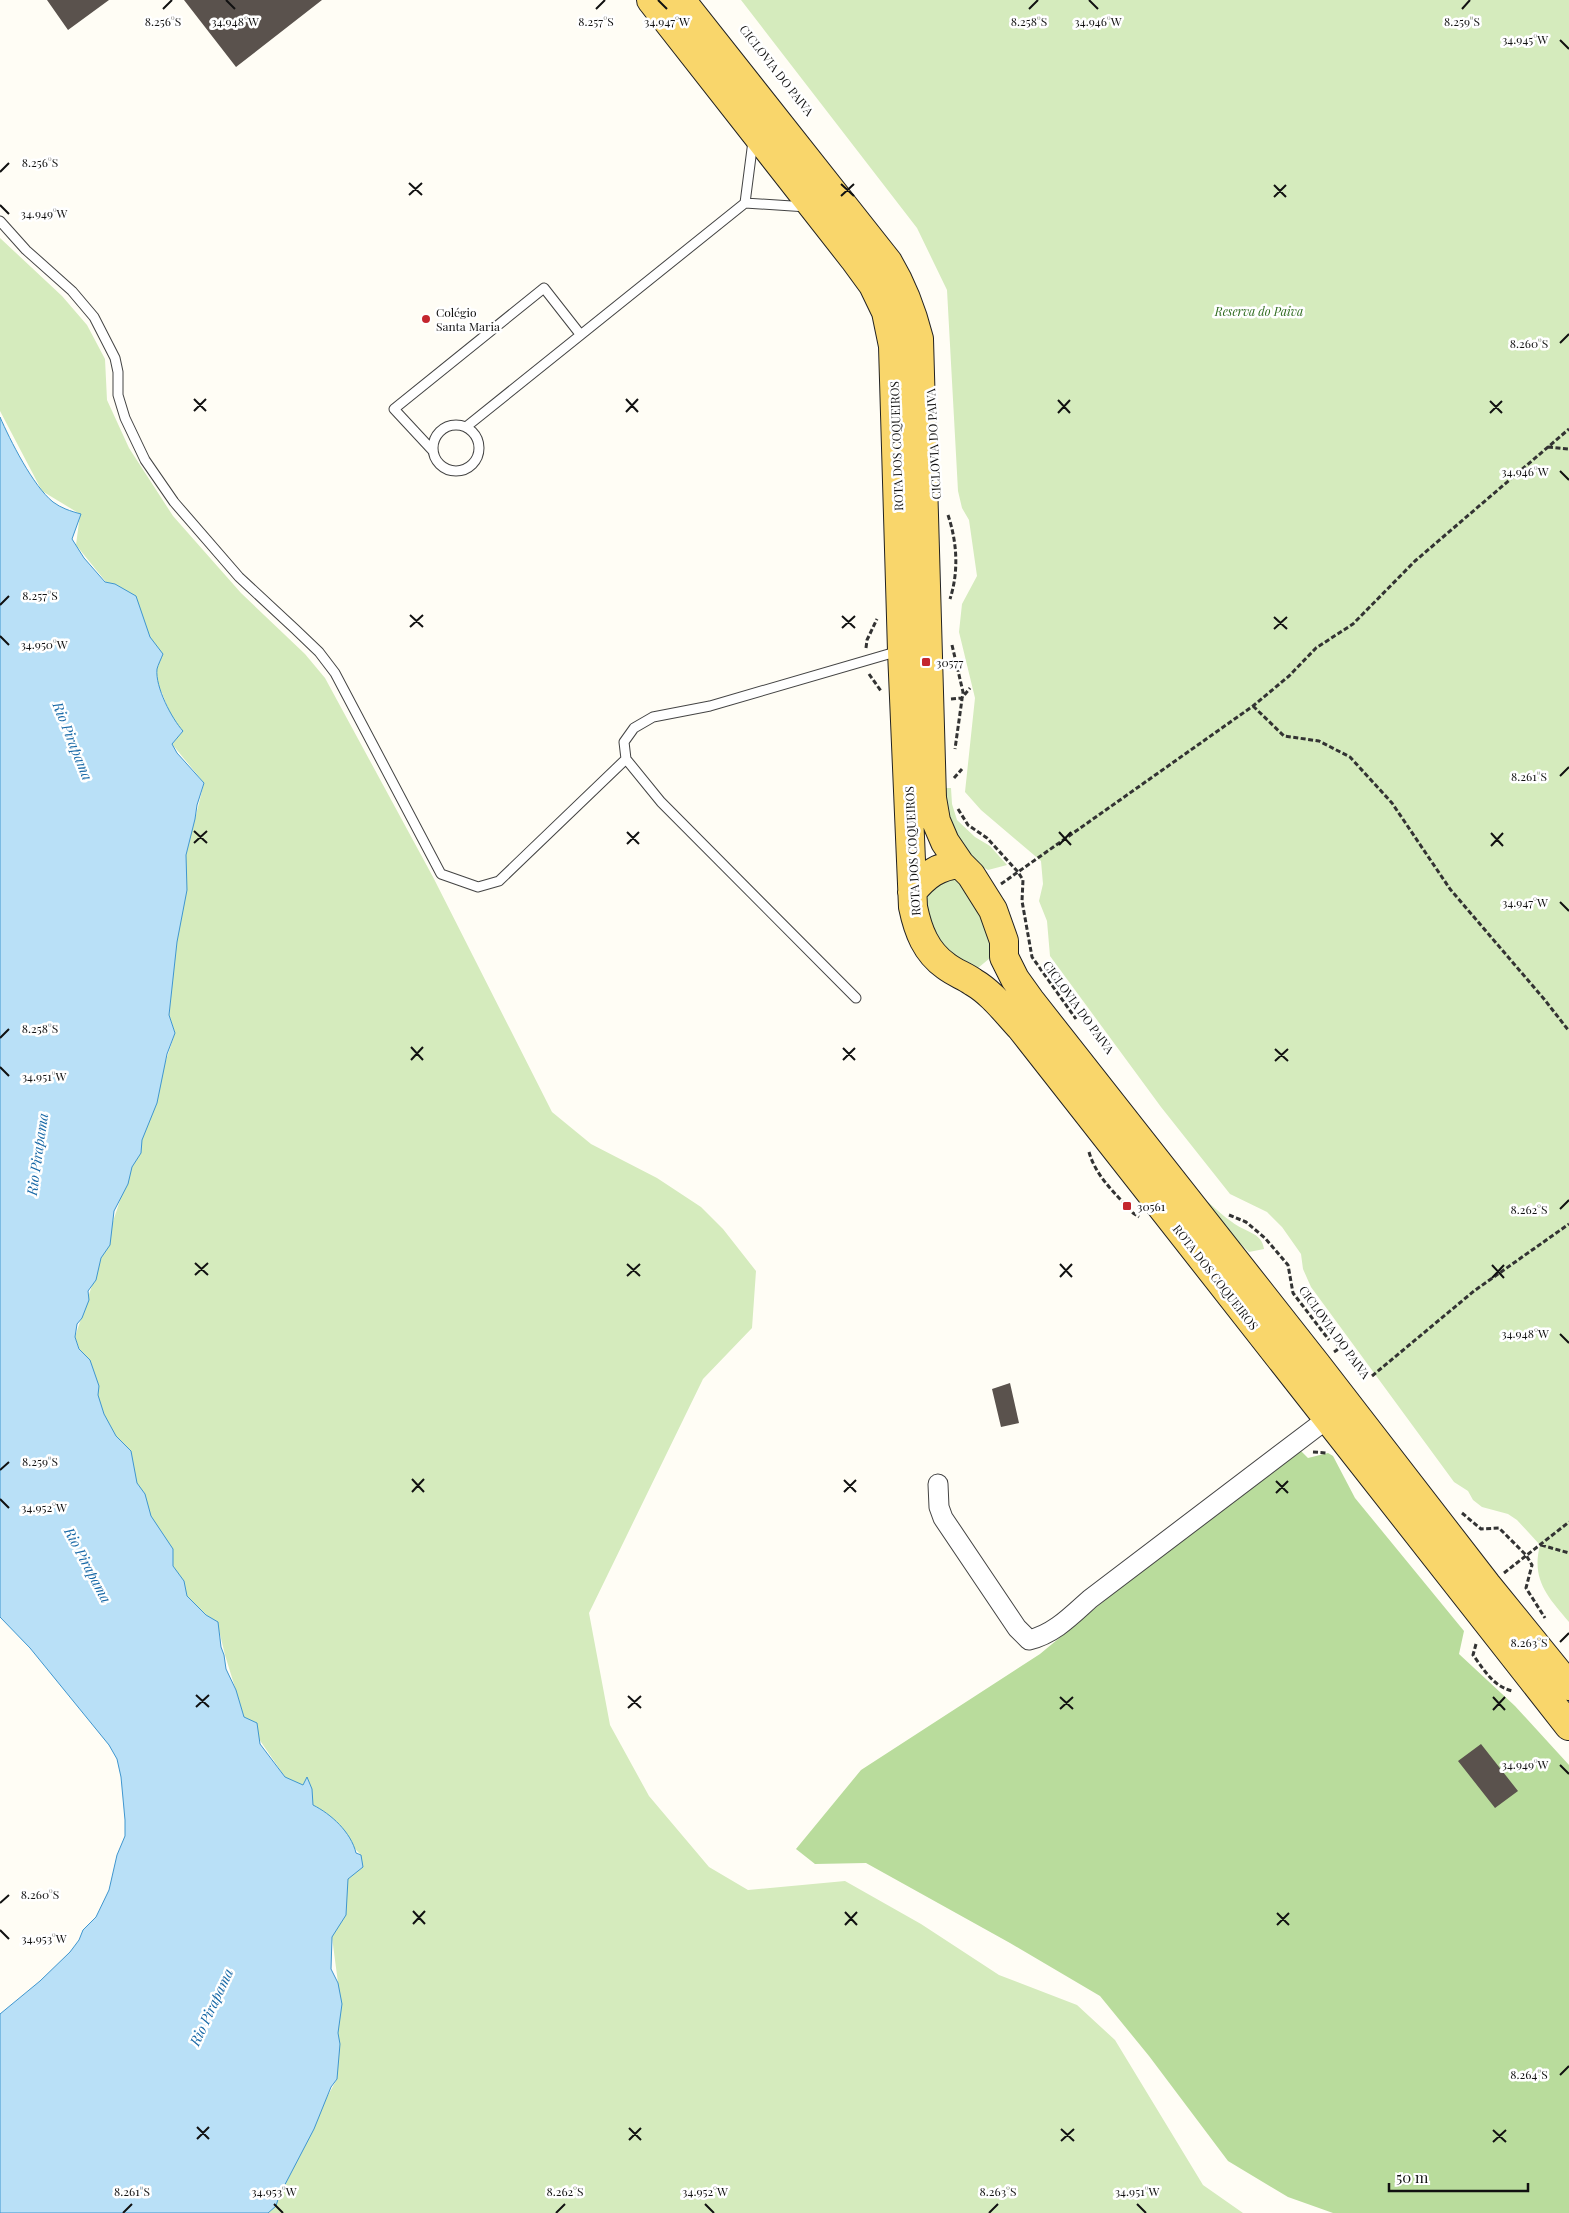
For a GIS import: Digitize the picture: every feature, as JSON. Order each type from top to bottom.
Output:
[{"type":"main road","name":"ROTA DOS COQUEIROS","points":[[651,0],[873,285],[886,312],[893,346],[902,651],[912,892],[918,930],[929,949],[945,966],[964,978],[973,981],[997,1002],[1021,1028],[1569,1726]]},
{"type":"main road","name":"ROTA DOS COQUEIROS","points":[[681,0],[888,262],[912,310],[918,339],[932,798],[936,821],[945,842],[960,864],[972,875],[993,910],[1004,941],[1004,958],[1015,979],[1569,1686]]},
{"type":"main road","points":[[912,892],[923,878],[936,870],[960,864]]},
{"type":"main road","points":[[964,978],[989,967],[1004,941]]},
{"type":"street","points":[[938,1484],[938,1507],[943,1518],[1016,1628],[1029,1640],[1043,1637],[1057,1628],[1090,1599],[1328,1418]]},
{"type":"lane","points":[[745,203],[755,133]]},
{"type":"lane","points":[[466,427],[745,203],[814,208]]},
{"type":"lane","points":[[0,221],[26,250],[72,292],[94,317],[115,358],[118,372],[118,395],[125,418],[146,460],[174,502],[240,577],[319,652],[335,673],[441,874],[478,887],[499,881],[626,759]]},
{"type":"lane","points":[[433,451],[436,437],[446,427],[460,425],[466,427],[477,437],[479,451],[477,458],[467,468],[452,470],[445,468],[435,458],[433,451],[394,409],[544,288],[580,334]]},
{"type":"lane","points":[[856,998],[661,802],[626,759],[624,742],[634,728],[653,717],[710,706],[902,651]]},
{"type":"path","points":[[984,896],[1253,706],[1289,676],[1316,648],[1353,624],[1415,561],[1569,429]]},
{"type":"path","points":[[1548,447],[1569,448]]},
{"type":"path","name":"CICLOVIA DO PAIVA","points":[[946,510],[955,535],[956,582],[948,605]]},
{"type":"path","points":[[879,617],[867,640],[865,661],[868,672],[884,696]]},
{"type":"path","points":[[950,639],[963,692],[954,755]]},
{"type":"path","points":[[1253,706],[1284,736],[1319,741],[1350,757],[1392,803],[1450,888],[1569,1031]]},
{"type":"path","points":[[952,772],[952,780]]},
{"type":"path","points":[[956,800],[958,809],[968,825],[987,838],[1018,872]]},
{"type":"path","name":"CICLOVIA DO PAIVA","points":[[1018,872],[1023,880],[1022,901],[1032,957],[1080,1025]]},
{"type":"path","points":[[1086,1143],[1093,1166],[1098,1173],[1133,1213],[1141,1218]]},
{"type":"path","name":"CICLOVIA DO PAIVA","points":[[1226,1214],[1246,1222],[1265,1238],[1288,1265],[1293,1293],[1342,1358]]},
{"type":"path","points":[[1372,1376],[1474,1291],[1569,1224]]},
{"type":"path","points":[[1297,1442],[1307,1453],[1328,1453],[1333,1456]]},
{"type":"path","points":[[1460,1512],[1481,1529],[1499,1528],[1526,1555],[1532,1565],[1526,1588],[1551,1626]]},
{"type":"path","points":[[1488,1585],[1569,1522]]},
{"type":"path","points":[[1540,1545],[1569,1553]]},
{"type":"path","points":[[1477,1640],[1473,1655],[1492,1681],[1504,1689],[1516,1692]]},
{"type":"green space","name":"Reserva do Paiva","points":[[741,0],[1569,0],[1569,1622],[1543,1587],[1538,1568],[1540,1545],[1517,1520],[1508,1514],[1482,1507],[1473,1500],[1468,1491],[1454,1482],[1311,1287],[1303,1269],[1301,1254],[1282,1227],[1267,1212],[1230,1194],[1161,1107],[1050,956],[1047,921],[1039,901],[1043,884],[1041,861],[981,810],[965,792],[975,698],[959,632],[962,604],[977,576],[969,520],[962,508],[958,491],[947,290],[917,228]]},
{"type":"green space","points":[[0,238],[62,296],[87,325],[105,359],[107,400],[129,448],[173,516],[241,593],[305,654],[325,678],[433,877],[552,1112],[591,1144],[657,1178],[701,1207],[723,1229],[756,1271],[752,1328],[703,1379],[589,1613],[610,1725],[649,1796],[709,1867],[748,1890],[845,1881],[921,1924],[999,1975],[1077,2005],[1115,2040],[1203,2185],[1243,2213],[263,2213],[337,2079],[338,1983],[332,1937],[348,1879],[361,1855],[285,1777],[244,1717],[218,1626],[187,1596],[104,1414],[75,1337],[175,1033],[169,1015],[186,855],[204,783],[172,744],[183,731],[173,721],[162,693],[106,582],[76,545],[80,514],[42,491],[0,411]]},
{"type":"green space","points":[[945,788],[951,788],[952,804],[957,820],[975,837],[990,846],[1007,865],[988,870],[966,853],[960,845],[952,826]]},
{"type":"green space","points":[[956,873],[997,941],[990,958],[978,968],[966,968],[950,961],[921,917],[926,888]]},
{"type":"green space","points":[[1207,1201],[1229,1220],[1260,1239],[1264,1249],[1249,1252],[1229,1233]]},
{"type":"green space","points":[[1298,1448],[1308,1458],[1328,1453],[1333,1456],[1355,1498],[1464,1631],[1459,1654],[1515,1706],[1569,1765],[1569,2213],[1333,2213],[1288,2197],[1228,2161],[1149,2056],[1100,1996],[1010,1943],[866,1863],[815,1864],[796,1849],[861,1770],[1040,1654],[1285,1451]]},
{"type":"water","name":"Rio Pirapama","points":[[0,417],[23,462],[45,495],[59,506],[81,514],[72,539],[84,558],[105,582],[115,584],[136,596],[150,637],[163,654],[157,669],[161,693],[169,711],[183,731],[172,744],[177,753],[204,783],[186,855],[187,890],[177,942],[169,1015],[175,1033],[167,1054],[157,1103],[142,1140],[141,1153],[132,1167],[128,1184],[114,1211],[110,1245],[101,1258],[96,1280],[88,1291],[89,1300],[82,1318],[77,1324],[75,1337],[79,1349],[90,1360],[99,1386],[98,1395],[104,1414],[116,1436],[131,1451],[137,1483],[145,1494],[151,1516],[173,1549],[173,1566],[184,1581],[187,1596],[206,1615],[218,1622],[226,1669],[236,1690],[244,1717],[257,1723],[260,1744],[285,1777],[303,1785],[307,1777],[312,1789],[313,1805],[327,1813],[339,1824],[350,1838],[356,1853],[361,1855],[363,1867],[348,1879],[346,1915],[332,1937],[331,1969],[338,1983],[342,2004],[338,2033],[340,2044],[337,2079],[331,2087],[314,2129],[279,2196],[276,2206],[268,2213],[0,2213],[0,2014],[40,1981],[70,1952],[79,1940],[83,1930],[96,1917],[109,1890],[117,1855],[125,1836],[125,1820],[121,1777],[117,1759],[109,1745],[30,1648],[0,1617]]},
{"type":"building","points":[[47,0],[109,0],[68,30]]},
{"type":"building","points":[[184,0],[322,0],[236,67]]},
{"type":"building","points":[[1010,1383],[1019,1423],[1001,1427],[992,1389]]},
{"type":"building","points":[[1481,1744],[1518,1791],[1495,1808],[1458,1761]]},
{"type":"place","name":"Colégio Santa Maria","points":[[426,319]]},
{"type":"place","name":"30577","points":[[926,662]]},
{"type":"place","name":"30561","points":[[1127,1206]]}]
